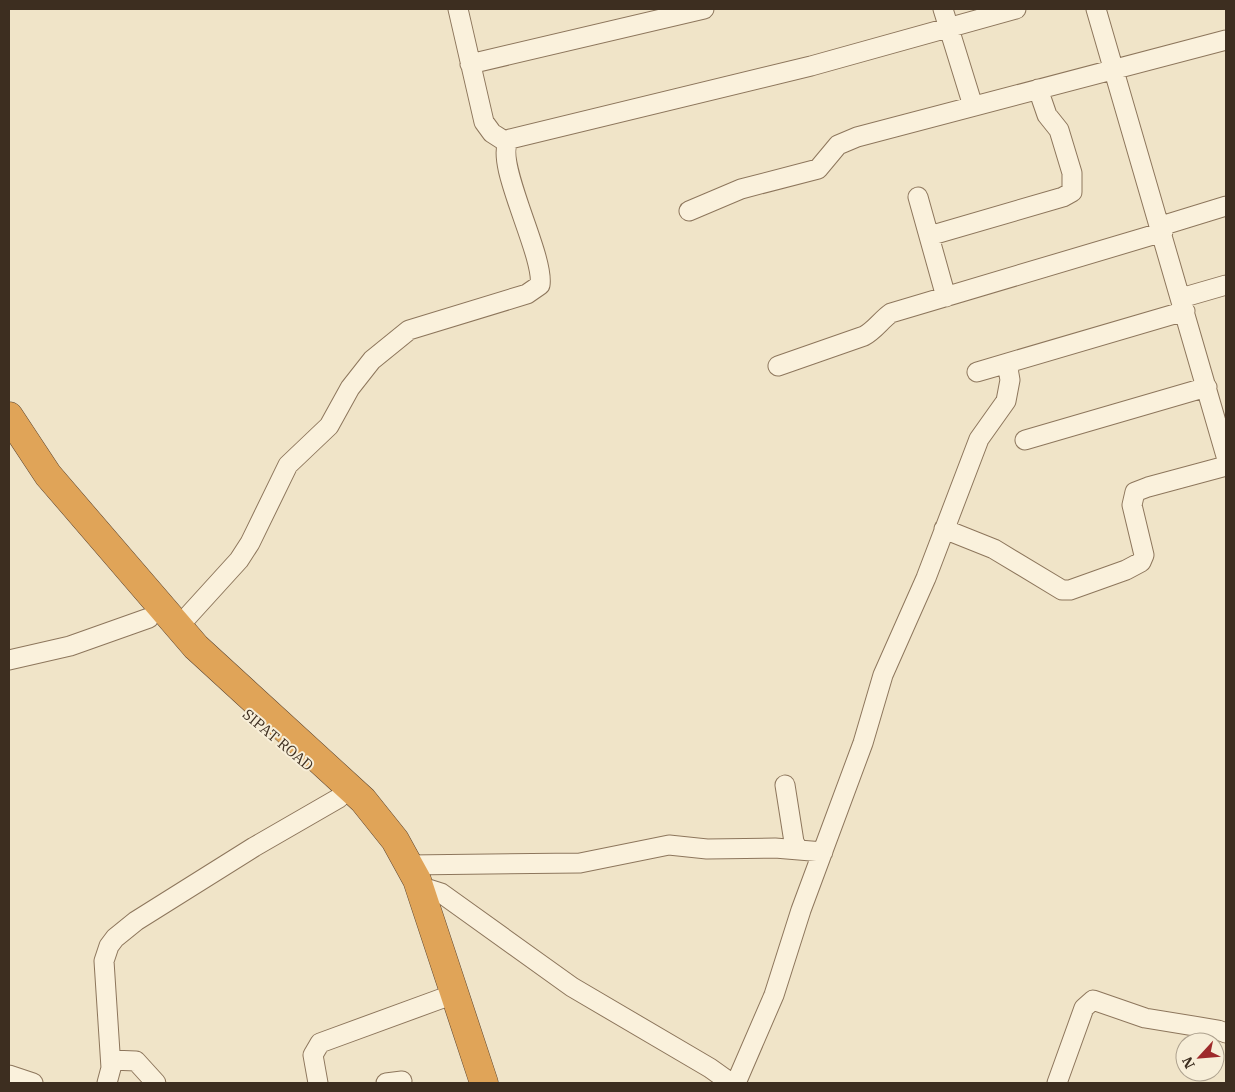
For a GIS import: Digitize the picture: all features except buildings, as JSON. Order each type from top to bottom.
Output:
[{"type":"highway","points":[[9,416],[48,475],[196,647],[363,800],[395,840],[414,875],[484,1083]]},
{"type":"highway","name":"SIPAT ROAD","points":[[9,441],[121,588],[198,670],[315,771],[383,851],[398,876],[474,1083]]},
{"type":"street","points":[[458,9],[484,122],[492,133],[506,142]]},
{"type":"street","points":[[470,64],[704,9]]},
{"type":"street","points":[[943,9],[973,106]]},
{"type":"street","points":[[179,626],[239,560],[250,543],[288,465],[322,434],[350,388],[372,360],[409,330],[527,294],[540,285],[541,270],[521,214],[504,151],[506,142],[514,136],[811,66],[1016,9]]},
{"type":"street","points":[[944,530],[994,549],[1062,590],[1070,590],[1126,570],[1141,562],[1144,555],[1132,505],[1135,492],[1226,454],[1162,229],[1112,68],[1096,9]]},
{"type":"street","points":[[689,211],[741,189],[818,169],[838,145],[857,137],[1112,68],[1226,40]]},
{"type":"street","points":[[929,236],[1063,197],[1072,192],[1072,173],[1059,130],[1047,115],[1038,89]]},
{"type":"street","points":[[918,197],[946,297]]},
{"type":"street","points":[[778,366],[864,336],[872,332],[884,318],[891,314],[1162,229],[1226,206]]},
{"type":"street","points":[[977,372],[1183,304],[1226,285]]},
{"type":"street","points":[[736,1083],[774,995],[863,743],[883,675],[926,578],[982,432],[1006,401],[1010,380],[1007,363]]},
{"type":"street","points":[[1026,440],[1207,387]]},
{"type":"street","points":[[9,660],[70,646],[149,618]]},
{"type":"street","points":[[785,785],[794,842],[798,849]]},
{"type":"street","points":[[107,1083],[110,1077],[111,1060],[104,967],[106,954],[115,938],[136,922],[254,847],[339,798]]},
{"type":"street","points":[[414,875],[580,863],[669,845],[707,849],[798,849],[823,852]]},
{"type":"street","points":[[414,875],[441,892],[572,987],[710,1068],[731,1083]]},
{"type":"street","points":[[318,1083],[313,1055],[320,1043],[443,998]]},
{"type":"street","points":[[1057,1083],[1084,1008],[1093,1000],[1145,1018],[1226,1033]]},
{"type":"street","points":[[111,1060],[136,1061],[156,1083]]},
{"type":"street","points":[[9,1075],[33,1083]]}]
